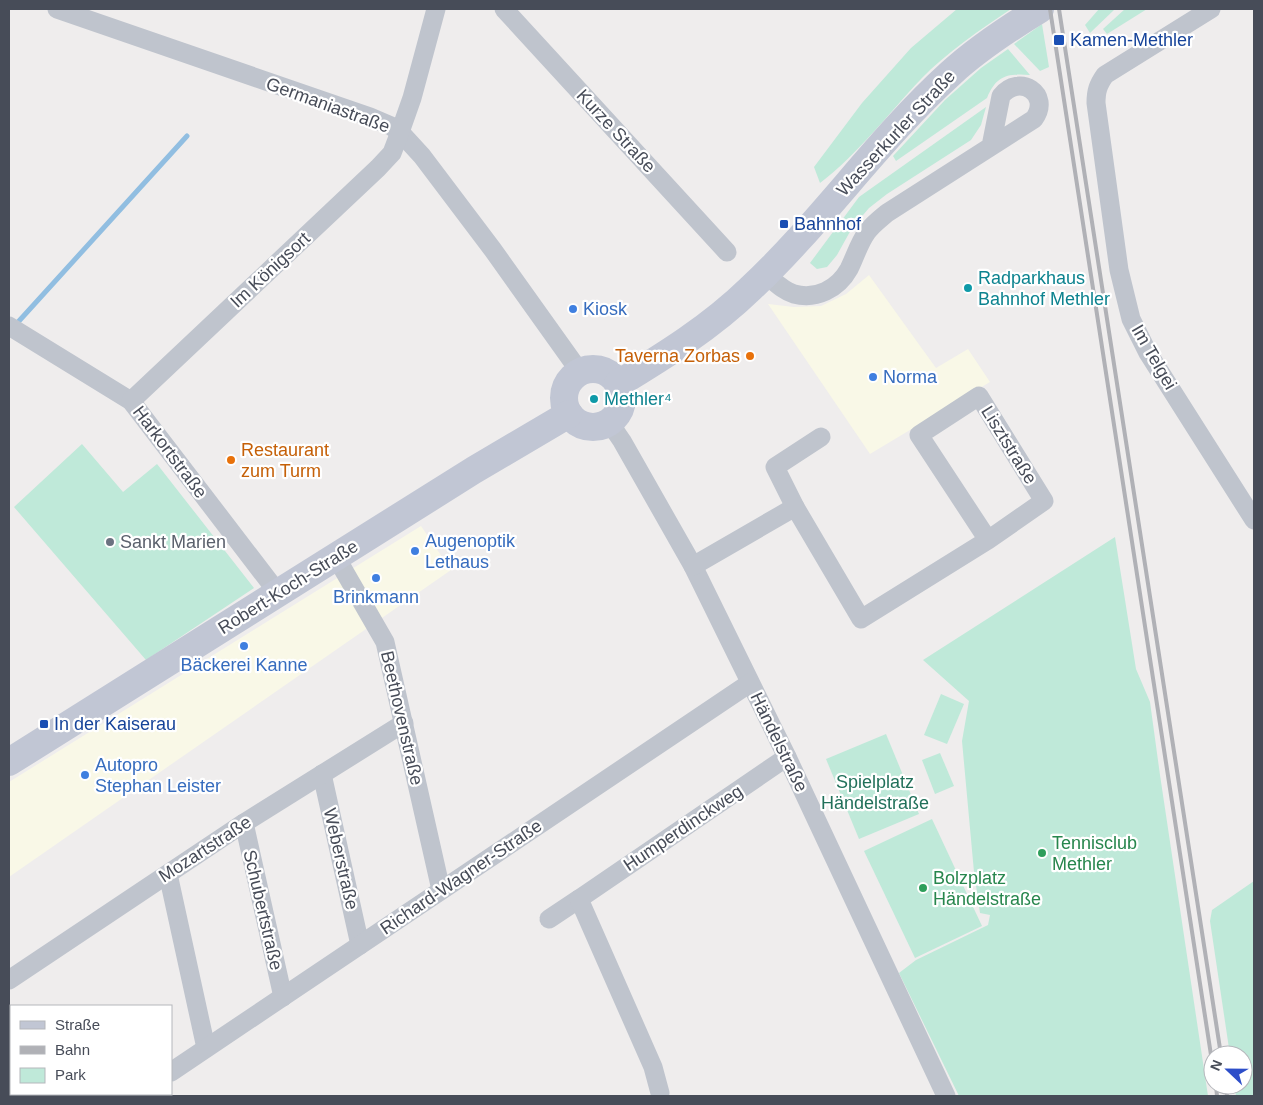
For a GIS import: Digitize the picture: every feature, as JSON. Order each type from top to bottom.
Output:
[{"type":"main road","name":"Wasserkurler Straße","points":[[765,274],[801,237],[912,112],[951,73],[1015,24],[1040,9]]},
{"type":"main road","points":[[618,384],[675,349],[734,305],[765,274]]},
{"type":"main road","points":[[597,369],[605,372],[618,384],[622,400],[620,409],[609,422],[601,426],[592,427],[575,421],[569,414],[565,406],[564,396],[569,382],[580,372],[597,369]]},
{"type":"main road","name":"Robert-Koch-Straße","points":[[9,762],[474,470],[569,414]]},
{"type":"street","name":"Germaniastraße","points":[[57,9],[370,117],[400,132],[422,156],[493,250],[580,372]]},
{"type":"street","name":"Im Königsort","points":[[131,401],[392,153],[412,98],[436,9]]},
{"type":"street","name":"Kurze Straße","points":[[504,9],[728,252]]},
{"type":"street","name":"Im Telgei","points":[[1211,9],[1105,75],[1098,84],[1096,103],[1119,270],[1132,318],[1148,353],[1254,520]]},
{"type":"street","points":[[765,274],[793,294],[807,296],[820,294],[831,289],[849,269],[861,243],[876,222],[886,213],[991,146]]},
{"type":"street","name":"Harkortstraße","points":[[11,330],[131,401],[278,593]]},
{"type":"street","name":"Lisztstraße","points":[[821,437],[775,467],[795,507],[861,619],[988,540],[1044,501],[979,396],[919,435],[988,540]]},
{"type":"street","name":"Händelstraße","points":[[609,422],[622,441],[693,566],[787,758],[946,1096]]},
{"type":"street","points":[[693,566],[795,507]]},
{"type":"street","name":"Beethovenstraße","points":[[336,557],[385,642],[441,890]]},
{"type":"street","name":"Richard-Wagner-Straße","points":[[172,1071],[750,683]]},
{"type":"street","name":"Mozartstraße","points":[[9,980],[244,823],[404,723]]},
{"type":"street","name":"Humperdinckweg","points":[[549,919],[787,758]]},
{"type":"street","name":"Weberstraße","points":[[322,774],[360,945]]},
{"type":"street","name":"Schubertstraße","points":[[244,823],[283,997]]},
{"type":"street","points":[[168,874],[206,1048]]},
{"type":"street","points":[[579,899],[653,1068],[660,1093]]},
{"type":"shaded area","points":[[869,275],[936,368],[968,349],[990,382],[870,454],[768,304],[794,307],[821,306],[846,294]]},
{"type":"shaded area","points":[[421,526],[451,570],[9,877],[9,782]]},
{"type":"green space","points":[[957,9],[1011,9],[964,42],[931,69],[860,147],[820,183],[814,167],[862,103],[911,48]]},
{"type":"green space","points":[[1099,9],[1115,9],[1090,33],[1085,25]]},
{"type":"green space","points":[[1125,9],[1147,9],[1107,34],[1103,29]]},
{"type":"green space","points":[[1042,24],[1049,67],[1040,71],[1014,44]]},
{"type":"green space","points":[[1008,49],[1030,75],[1009,76],[998,81],[987,98],[896,161],[893,156],[945,100],[981,68]]},
{"type":"green space","points":[[986,107],[981,125],[971,140],[887,194],[869,208],[852,228],[837,255],[827,267],[817,269],[810,263],[859,197]]},
{"type":"green space","points":[[82,444],[123,492],[157,464],[254,588],[146,660],[14,507]]},
{"type":"green space","points":[[1115,537],[1136,669],[1150,702],[1203,1063],[1203,1095],[1208,1096],[959,1096],[899,973],[916,960],[988,925],[990,915],[980,913],[974,872],[962,741],[969,701],[923,660]]},
{"type":"green space","points":[[941,694],[964,704],[947,744],[924,735]]},
{"type":"green space","name":"Spielplatz Händelstraße","points":[[886,734],[919,814],[859,839],[826,759]]},
{"type":"green space","points":[[940,753],[954,786],[935,794],[922,760]]},
{"type":"green space","name":"Bolzplatz Händelstraße","points":[[932,819],[982,926],[915,958],[864,851]]},
{"type":"green space","points":[[1254,881],[1254,1096],[1236,1096],[1253,1095],[1253,1045],[1229,1045],[1210,921],[1212,910]]},
{"type":"waterway","points":[[19,321],[187,136]]},
{"type":"railway","points":[[1050,9],[1209,1045]]},
{"type":"railway","points":[[1059,9],[1219,1045]]},
{"type":"place","name":"Kamen-Methler","points":[[1059,40]]},
{"type":"place","name":"Bahnhof","points":[[784,224]]},
{"type":"place","name":"Radparkhaus Bahnhof Methler","points":[[968,288]]},
{"type":"place","name":"Kiosk","points":[[573,309]]},
{"type":"place","name":"Taverna Zorbas","points":[[750,356]]},
{"type":"place","name":"Norma","points":[[873,377]]},
{"type":"place","name":"Methler⁴","points":[[594,399]]},
{"type":"place","name":"Restaurant zum Turm","points":[[231,460]]},
{"type":"place","name":"Sankt Marien","points":[[110,542]]},
{"type":"place","name":"Augenoptik Lethaus","points":[[415,551]]},
{"type":"place","name":"Brinkmann","points":[[376,578]]},
{"type":"place","name":"Bäckerei Kanne","points":[[244,646]]},
{"type":"place","name":"In der Kaiserau","points":[[44,724]]},
{"type":"place","name":"Autopro Stephan Leister","points":[[85,775]]},
{"type":"place","name":"Tennisclub Methler","points":[[1042,853]]},
{"type":"place","name":"Bolzplatz Händelstraße","points":[[923,888]]}]
